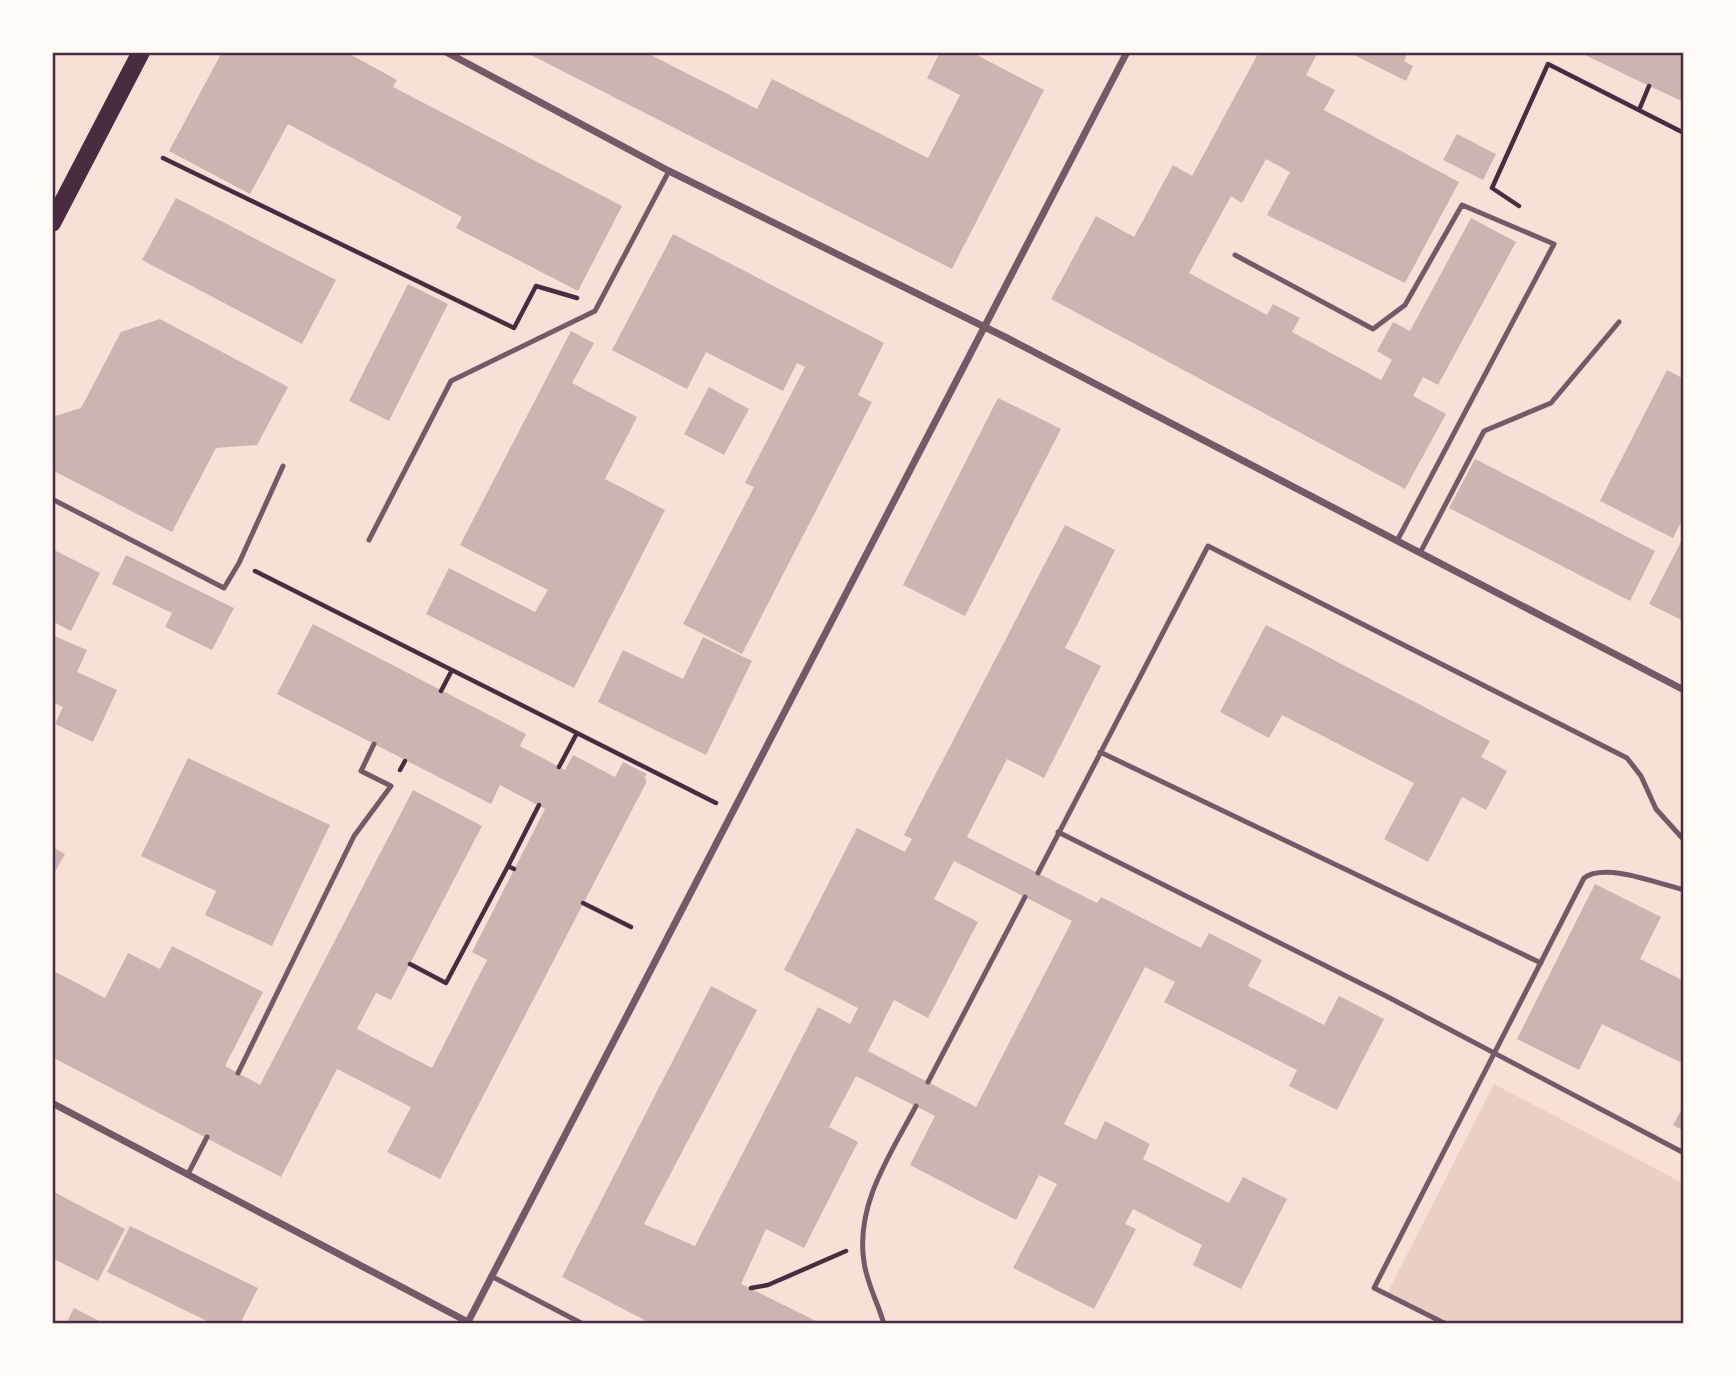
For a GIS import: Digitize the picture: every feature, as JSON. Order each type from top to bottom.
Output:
[{"type":"main road","points":[[55,211],[141,52]]},
{"type":"street","points":[[446,52],[668,171],[985,327],[1684,690]]},
{"type":"street","points":[[52,1103],[467,1323],[1127,52]]},
{"type":"lane","points":[[369,540],[452,381],[595,311],[668,171]]},
{"type":"lane","points":[[1235,255],[1373,329],[1405,306],[1462,205],[1554,244],[1397,541]]},
{"type":"lane","points":[[1420,553],[1484,431],[1551,403],[1619,322]]},
{"type":"lane","points":[[52,499],[224,587],[239,563],[283,466]]},
{"type":"lane","points":[[1038,873],[1208,547],[1627,758],[1641,776],[1656,810],[1684,840]]},
{"type":"lane","points":[[238,1073],[354,836],[391,786],[361,771],[374,744]]},
{"type":"lane","points":[[1100,752],[1541,963]]},
{"type":"lane","points":[[1058,832],[1495,1053],[1684,1153]]},
{"type":"lane","points":[[1446,1324],[1374,1288],[1584,878],[1593,872],[1611,872],[1684,890]]},
{"type":"lane","points":[[928,1082],[1025,897]]},
{"type":"lane","points":[[884,1324],[864,1263],[863,1222],[867,1204],[879,1177],[916,1106]]},
{"type":"lane","points":[[188,1174],[206,1137]]},
{"type":"lane","points":[[491,1276],[583,1324]]},
{"type":"path","points":[[1533,236],[1541,220],[1492,188],[1548,64],[1684,133]]},
{"type":"path","points":[[1639,110],[1650,86]]},
{"type":"path","points":[[163,158],[514,328],[536,286],[588,302]]},
{"type":"path","points":[[239,563],[734,811]]},
{"type":"path","points":[[441,691],[452,669]]},
{"type":"path","points":[[559,767],[577,733]]},
{"type":"path","points":[[410,964],[446,983],[539,805]]},
{"type":"path","points":[[508,866],[514,869]]},
{"type":"path","points":[[583,903],[631,927]]},
{"type":"path","points":[[751,1288],[768,1285],[847,1251]]},
{"type":"shaded area","points":[[1494,1084],[1683,1183],[1683,1323],[1447,1323],[1387,1294]]},
{"type":"building","points":[[222,52],[346,52],[397,80],[393,87],[622,206],[578,291],[456,228],[462,217],[288,124],[250,194],[169,151]]},
{"type":"building","points":[[525,52],[645,52],[757,109],[772,79],[928,158],[960,95],[927,78],[940,52],[971,52],[1044,90],[952,269]]},
{"type":"building","points":[[1259,52],[1318,52],[1306,75],[1335,90],[1324,110],[1459,182],[1405,283],[1267,215],[1290,172],[1266,159],[1242,203],[1231,196],[1189,273],[1267,315],[1273,304],[1300,318],[1292,332],[1381,380],[1392,360],[1377,351],[1393,322],[1410,331],[1471,218],[1516,242],[1438,385],[1423,377],[1413,396],[1446,414],[1405,489],[1051,299],[1096,216],[1134,237],[1173,165],[1192,176]]},
{"type":"building","points":[[1348,52],[1408,52],[1404,61],[1413,66],[1406,81]]},
{"type":"building","points":[[1579,52],[1684,52],[1684,102],[1649,86]]},
{"type":"building","points":[[1457,134],[1496,154],[1483,180],[1443,160]]},
{"type":"building","points":[[176,198],[336,280],[302,344],[142,260]]},
{"type":"building","points":[[673,234],[884,343],[858,395],[872,402],[742,654],[683,624],[754,487],[745,483],[805,367],[797,363],[783,391],[706,352],[687,389],[612,350]]},
{"type":"building","points":[[408,284],[448,304],[389,421],[349,401]]},
{"type":"building","points":[[160,319],[288,387],[257,445],[216,448],[172,532],[52,470],[52,417],[81,408],[121,332]]},
{"type":"building","points":[[571,331],[594,343],[572,383],[637,417],[605,479],[665,510],[574,688],[426,614],[449,568],[535,612],[548,590],[460,545]]},
{"type":"building","points":[[1667,370],[1684,379],[1684,517],[1673,538],[1600,501]]},
{"type":"building","points":[[709,387],[749,409],[724,455],[684,434]]},
{"type":"building","points":[[998,398],[1061,429],[965,616],[903,585]]},
{"type":"building","points":[[1475,459],[1655,551],[1630,601],[1449,508]]},
{"type":"building","points":[[1065,525],[1115,550],[1065,648],[1101,666],[1044,778],[1007,759],[967,837],[1097,903],[1101,897],[1201,948],[1209,933],[1262,960],[1248,986],[1324,1025],[1339,996],[1384,1019],[1337,1110],[1289,1086],[1297,1070],[1164,1002],[1175,982],[1145,967],[1064,1124],[1096,1140],[1105,1121],[1150,1144],[1143,1159],[1229,1203],[1243,1177],[1287,1199],[1241,1289],[1193,1265],[1202,1245],[1133,1209],[1125,1224],[1136,1229],[1094,1309],[1013,1268],[1057,1184],[1039,1175],[1016,1220],[910,1165],[935,1116],[856,1076],[829,1127],[858,1142],[804,1248],[766,1229],[741,1284],[822,1324],[652,1324],[562,1277],[711,986],[757,1010],[644,1224],[695,1246],[818,1007],[850,1024],[858,1008],[784,970],[857,828],[905,852],[912,839],[904,835]],"holes":[[[954,861],[1072,921],[976,1107],[868,1051],[894,1000],[928,1018],[978,922],[934,899]]]},
{"type":"building","points":[[1684,536],[1684,621],[1649,604]]},
{"type":"building","points":[[52,549],[100,573],[71,631],[52,621]]},
{"type":"building","points":[[126,555],[234,608],[212,650],[165,627],[172,613],[112,584]]},
{"type":"building","points":[[313,624],[526,734],[520,746],[565,770],[573,755],[615,777],[623,762],[647,774],[644,778],[646,783],[440,1179],[387,1152],[411,1107],[337,1069],[281,1177],[52,1057],[52,970],[105,998],[128,953],[160,969],[172,946],[263,992],[225,1066],[260,1085],[413,790],[482,826],[391,1000],[376,993],[357,1029],[432,1068],[487,960],[472,952],[545,809],[500,785],[491,804],[277,694]]},
{"type":"building","points":[[1266,625],[1490,741],[1481,757],[1507,771],[1486,810],[1462,797],[1428,862],[1384,839],[1414,783],[1282,715],[1269,738],[1220,712]]},
{"type":"building","points":[[52,635],[87,650],[77,672],[117,690],[93,742],[55,724],[63,707],[52,702]]},
{"type":"building","points":[[703,637],[752,661],[706,755],[598,702],[623,650],[683,679]]},
{"type":"building","points":[[188,758],[330,825],[272,946],[205,915],[216,891],[141,856]]},
{"type":"building","points":[[52,847],[65,854],[52,877]]},
{"type":"building","points":[[1595,884],[1661,917],[1640,959],[1684,981],[1684,1064],[1602,1024],[1579,1070],[1517,1039]]},
{"type":"building","points":[[1684,1105],[1684,1131],[1673,1125]]},
{"type":"building","points":[[52,1191],[125,1229],[98,1281],[52,1258]]},
{"type":"building","points":[[130,1226],[258,1288],[240,1324],[213,1324],[107,1272]]},
{"type":"building","points":[[74,1308],[105,1324],[66,1324]]}]
